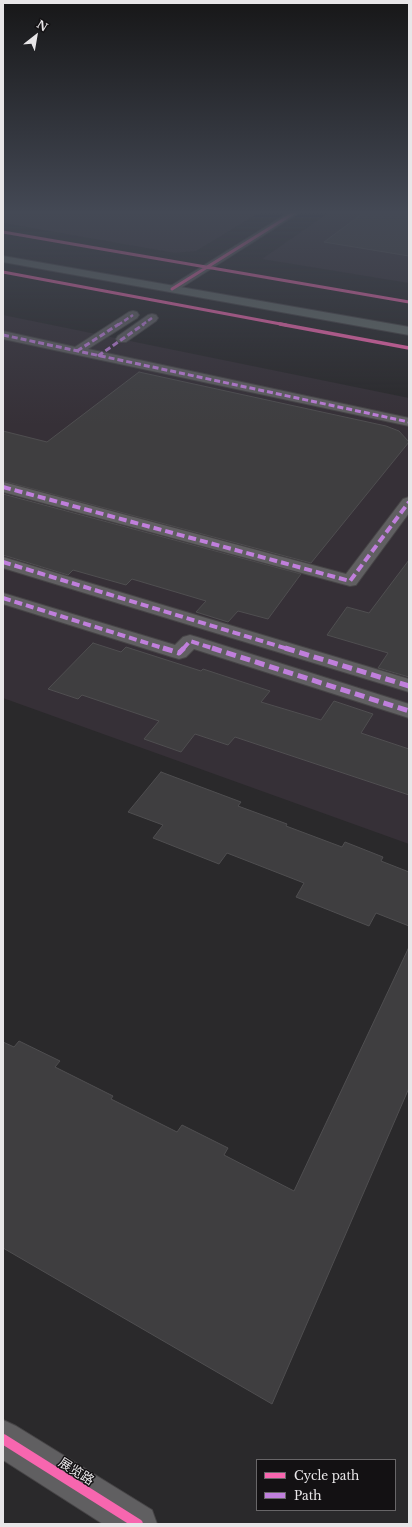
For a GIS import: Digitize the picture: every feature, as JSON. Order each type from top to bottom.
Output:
[{"type":"main road","points":[[166,282],[171,283],[190,292],[409,331]]},
{"type":"main road","points":[[212,282],[289,298]]},
{"type":"street","points":[[190,292],[204,282]]},
{"type":"street","points":[[77,351],[133,314]]},
{"type":"street","points":[[98,356],[152,318]]},
{"type":"street","points":[[3,336],[409,422]]},
{"type":"street","points":[[3,487],[350,581],[409,502]]},
{"type":"street","points":[[3,562],[409,686]]},
{"type":"street","points":[[3,598],[179,654],[190,641],[409,710]]},
{"type":"street","name":"展览路","points":[[3,1439],[138,1524]]},
{"type":"shaded area","points":[[3,315],[409,398],[409,844],[3,698]]},
{"type":"building","points":[[139,372],[386,426],[399,431],[409,442],[311,563],[3,481],[3,431],[47,442]]},
{"type":"building","points":[[3,494],[301,574],[268,619],[238,611],[228,622],[196,612],[206,601],[132,579],[126,585],[73,570],[68,575],[3,555]]},
{"type":"building","points":[[409,560],[409,677],[378,668],[388,653],[327,635],[347,607],[369,613]]},
{"type":"building","points":[[93,643],[121,652],[126,647],[201,671],[203,669],[270,691],[261,702],[321,720],[334,701],[373,714],[361,733],[409,749],[409,795],[235,737],[228,745],[195,734],[181,752],[144,739],[159,721],[82,695],[78,699],[48,689]]},
{"type":"building","points":[[161,772],[241,802],[238,806],[287,824],[286,826],[342,847],[345,842],[383,857],[381,861],[409,872],[409,926],[376,913],[369,926],[296,897],[304,883],[227,853],[219,864],[153,838],[163,825],[128,812]]},
{"type":"building","points":[[409,947],[409,1088],[272,1404],[3,1248],[3,1042],[14,1047],[19,1041],[60,1061],[55,1067],[113,1096],[111,1099],[177,1132],[182,1125],[228,1148],[224,1155],[294,1191]]},
{"type":"marked path","points":[[77,351],[133,315]]},
{"type":"marked path","points":[[98,356],[152,318]]},
{"type":"marked path","points":[[3,335],[409,422]]},
{"type":"marked path","points":[[3,487],[350,581],[409,502]]},
{"type":"marked path","points":[[3,562],[409,686]]},
{"type":"marked path","points":[[3,598],[179,653],[190,641],[409,711]]},
{"type":"cycle path","points":[[58,282],[409,348]]},
{"type":"cycle path","points":[[172,289],[183,282]]},
{"type":"cycle path","points":[[295,282],[409,302]]},
{"type":"cycle path","points":[[3,1439],[138,1524]]}]
